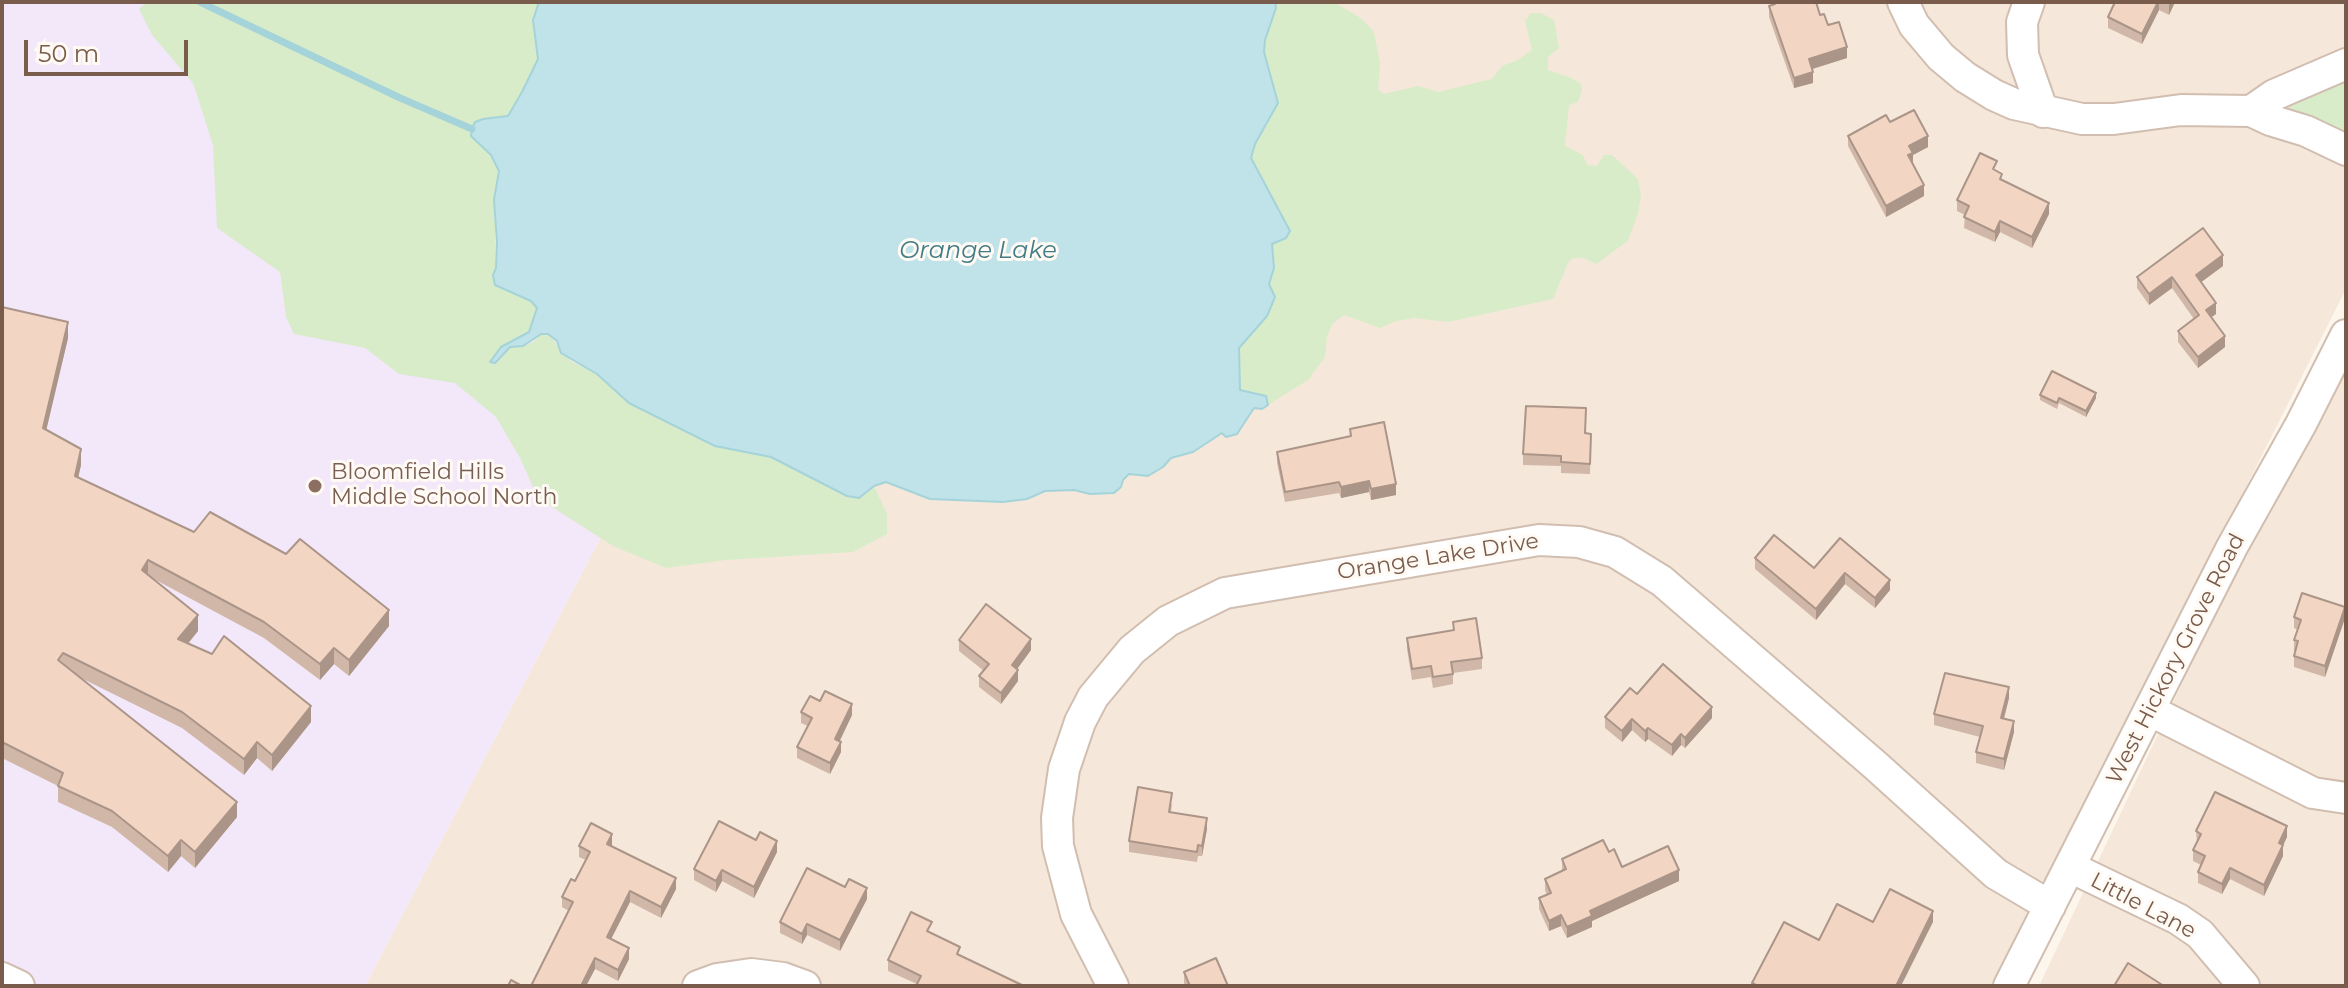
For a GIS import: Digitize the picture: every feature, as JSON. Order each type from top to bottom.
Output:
[{"type":"street","points":[[1903,2],[1927,42],[1965,77],[1994,95],[2043,112],[2082,119],[2114,119],[2181,110],[2251,111],[2346,150]]},
{"type":"street","points":[[2029,2],[2022,22],[2023,55],[2043,112]]},
{"type":"street","points":[[2251,111],[2274,95],[2346,64]]},
{"type":"street","name":"West Hickory Grove Road","points":[[2009,986],[2232,547],[2339,369],[2346,335]]},
{"type":"street","name":"Orange Lake Drive","points":[[1113,986],[1076,914],[1060,856],[1057,818],[1064,769],[1080,722],[1093,697],[1132,650],[1168,621],[1225,593],[1539,540],[1597,546],[1615,552],[1652,574],[1699,611],[1987,866],[2050,906]]},
{"type":"street","points":[[2149,710],[2313,793],[2346,798]]},
{"type":"street","name":"Little Lane","points":[[2070,867],[2178,919],[2200,934],[2244,986]]},
{"type":"street","points":[[698,986],[717,979],[751,974],[783,978],[805,986]]},
{"type":"street","points":[[2,978],[19,986]]},
{"type":"shaded area","name":"Bloomfield Hills Middle School North","points":[[2,2],[882,2],[365,986],[33,986],[2,970]]},
{"type":"shaded area","points":[[882,2],[2346,2],[2346,289],[1994,986],[1123,986],[1111,964],[1078,954],[1094,986],[365,986]]},
{"type":"shaded area","points":[[2346,346],[2346,986],[2039,986],[2262,514]]},
{"type":"green space","points":[[147,2],[539,2],[533,20],[538,59],[522,92],[508,116],[483,119],[472,129],[471,136],[491,155],[499,172],[494,200],[496,268],[502,289],[531,301],[537,308],[529,332],[501,347],[495,363],[510,347],[523,346],[541,334],[548,334],[571,361],[597,374],[629,403],[715,446],[771,457],[847,496],[859,498],[874,486],[887,514],[887,534],[853,552],[726,560],[666,568],[613,546],[538,498],[520,458],[496,417],[455,383],[399,374],[365,348],[294,334],[286,317],[280,272],[217,228],[213,145],[193,83],[152,35],[139,9]]},
{"type":"green space","points":[[1275,2],[1334,2],[1362,19],[1374,32],[1380,64],[1378,89],[1383,94],[1418,86],[1438,92],[1492,79],[1502,66],[1532,50],[1525,21],[1531,13],[1541,13],[1554,20],[1559,48],[1548,57],[1548,70],[1580,83],[1582,90],[1578,102],[1569,105],[1565,146],[1583,155],[1587,165],[1597,166],[1604,155],[1612,155],[1638,179],[1641,195],[1628,241],[1596,264],[1583,258],[1573,258],[1553,299],[1448,322],[1414,318],[1380,328],[1344,315],[1333,323],[1327,336],[1325,357],[1308,380],[1268,405],[1268,400],[1259,393],[1240,390],[1239,347],[1267,316],[1274,297],[1269,284],[1274,268],[1272,244],[1286,238],[1273,199],[1251,158],[1255,144],[1268,124],[1276,92],[1264,52]]},
{"type":"green space","points":[[2346,79],[2346,135],[2289,109],[2290,104]]},
{"type":"water","name":"Orange Lake","points":[[539,2],[1275,2],[1264,52],[1278,103],[1255,144],[1251,158],[1290,231],[1286,238],[1272,244],[1274,268],[1269,284],[1275,297],[1267,316],[1239,348],[1240,390],[1266,396],[1268,405],[1262,409],[1254,408],[1237,434],[1226,437],[1222,433],[1193,452],[1171,458],[1148,476],[1129,474],[1114,493],[1045,491],[1027,499],[1003,502],[930,499],[886,482],[874,486],[859,498],[847,496],[771,457],[715,446],[629,403],[597,374],[561,353],[557,341],[548,334],[541,334],[523,346],[510,347],[495,363],[490,362],[501,347],[529,332],[537,308],[531,301],[495,285],[493,275],[497,242],[494,200],[499,171],[491,155],[471,136],[475,122],[508,116],[522,92],[538,59],[533,20]]},
{"type":"building","points":[[1775,2],[1816,2],[1820,15],[1824,14],[1828,25],[1839,22],[1847,47],[1809,59],[1813,72],[1794,78],[1769,6]]},
{"type":"building","points":[[2115,2],[2158,2],[2142,34],[2108,17]]},
{"type":"building","points":[[1914,110],[1928,136],[1909,146],[1913,153],[1908,155],[1924,185],[1886,206],[1848,136],[1886,115],[1890,122]]},
{"type":"building","points":[[1980,153],[1997,161],[1993,169],[2002,174],[2000,179],[2049,203],[2032,237],[2000,221],[1995,232],[1964,217],[1969,206],[1957,200]]},
{"type":"building","points":[[2203,228],[2223,255],[2196,275],[2216,303],[2206,310],[2225,336],[2198,357],[2178,331],[2199,315],[2172,277],[2149,294],[2137,277]]},
{"type":"building","points":[[2,307],[68,322],[43,428],[81,449],[75,476],[194,532],[210,512],[286,554],[300,539],[389,610],[349,660],[334,648],[320,664],[264,622],[148,560],[142,570],[198,615],[178,639],[212,654],[224,636],[311,706],[272,755],[257,742],[244,759],[182,712],[63,653],[58,660],[237,802],[195,852],[181,840],[168,856],[112,811],[58,786],[63,773],[2,742]]},
{"type":"building","points":[[2052,371],[2096,393],[2086,411],[2059,398],[2057,403],[2040,395]]},
{"type":"building","points":[[1526,406],[1586,408],[1585,433],[1591,434],[1590,464],[1561,462],[1561,456],[1523,454]]},
{"type":"building","points":[[1384,422],[1396,484],[1371,489],[1369,481],[1341,487],[1339,482],[1285,492],[1277,452],[1351,436],[1350,429]]},
{"type":"building","points":[[1774,535],[1814,568],[1840,538],[1890,580],[1875,598],[1845,573],[1816,609],[1755,558]]},
{"type":"building","points":[[2302,593],[2345,607],[2325,666],[2294,656],[2298,641],[2294,640],[2301,620],[2294,617]]},
{"type":"building","points":[[986,604],[1031,639],[1012,665],[1018,670],[1001,693],[979,676],[989,664],[959,640]]},
{"type":"building","points":[[1476,618],[1482,658],[1451,662],[1453,674],[1433,677],[1431,666],[1412,669],[1407,638],[1454,630],[1453,622]]},
{"type":"building","points":[[1663,664],[1712,707],[1685,738],[1681,734],[1672,745],[1648,728],[1645,731],[1632,719],[1622,731],[1605,717],[1630,688],[1637,694]]},
{"type":"building","points":[[1945,673],[2009,687],[2001,718],[2014,721],[2004,759],[1976,752],[1983,726],[1934,714]]},
{"type":"building","points":[[825,691],[852,704],[835,739],[841,742],[830,763],[797,747],[812,718],[801,712],[810,696],[820,701]]},
{"type":"building","points":[[1138,787],[1172,793],[1169,812],[1207,818],[1202,846],[1198,845],[1197,852],[1129,841]]},
{"type":"building","points":[[2215,792],[2287,826],[2279,843],[2283,845],[2264,885],[2230,868],[2222,884],[2198,872],[2205,856],[2193,850],[2201,834],[2196,831]]},
{"type":"building","points":[[719,821],[756,840],[760,832],[777,841],[754,887],[722,870],[716,881],[694,869]]},
{"type":"building","points":[[591,823],[612,834],[607,844],[676,878],[661,907],[630,891],[607,937],[629,948],[618,970],[595,958],[581,986],[531,986],[573,902],[562,897],[571,879],[575,881],[590,852],[579,846]]},
{"type":"building","points":[[1603,840],[1609,852],[1614,849],[1622,867],[1668,846],[1679,870],[1590,911],[1592,916],[1567,927],[1561,915],[1549,921],[1539,898],[1551,893],[1545,879],[1566,869],[1562,859]]},
{"type":"building","points":[[807,868],[845,887],[849,879],[867,888],[840,940],[807,924],[802,934],[780,922]]},
{"type":"building","points":[[1890,889],[1933,911],[1896,986],[1758,986],[1752,983],[1784,922],[1819,940],[1837,904],[1873,922]]},
{"type":"building","points":[[911,912],[932,922],[927,931],[960,947],[957,954],[1024,986],[916,986],[921,976],[888,960]]},
{"type":"building","points":[[1216,958],[1228,986],[1190,986],[1184,972]]},
{"type":"building","points":[[2128,963],[2164,986],[2114,986]]},
{"type":"building","points":[[511,980],[522,986],[508,986]]},
{"type":"waterway","points":[[200,2],[472,129]]},
{"type":"place","name":"Bloomfield Hills Middle School North","points":[[315,486]]}]
